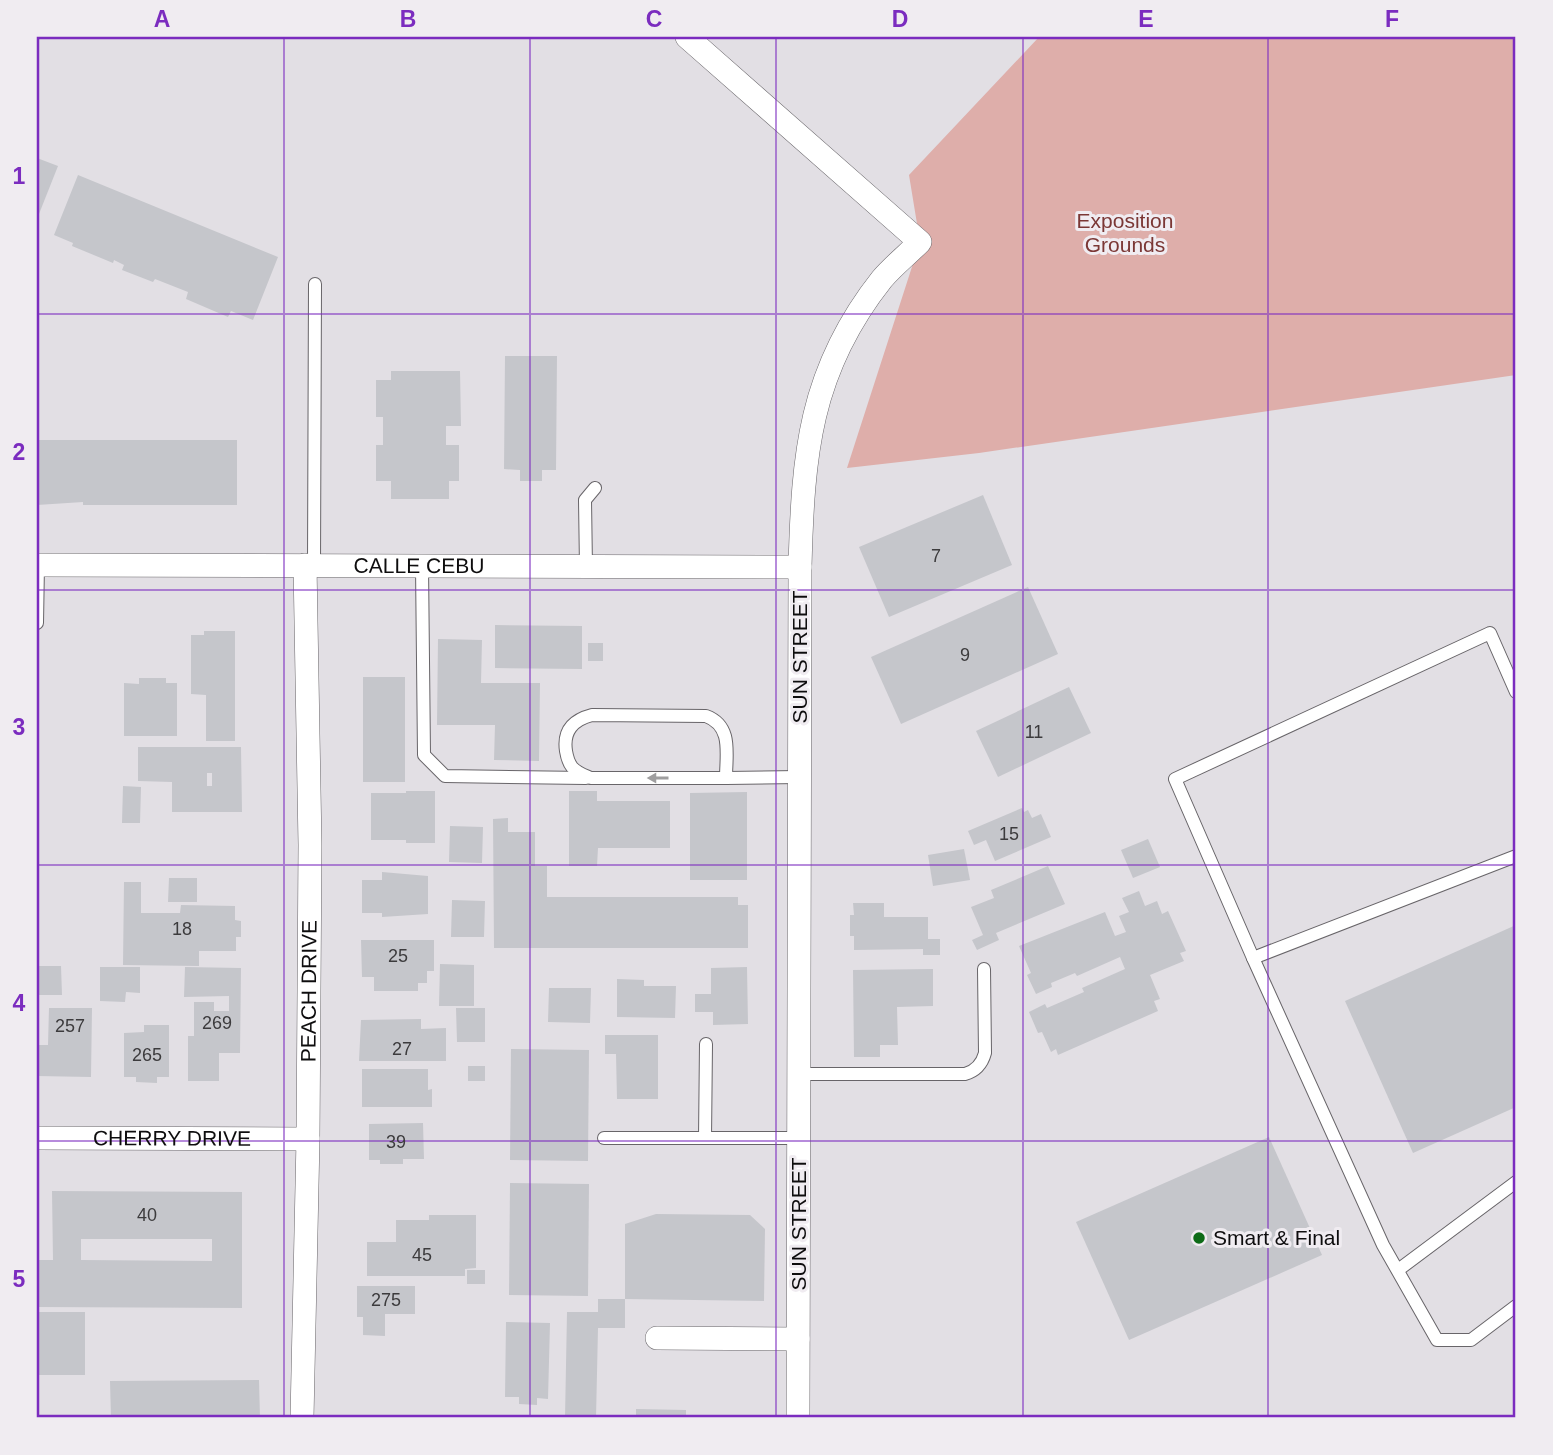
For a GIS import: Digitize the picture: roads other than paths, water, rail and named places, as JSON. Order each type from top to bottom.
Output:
[{"type":"street","name":"SUN STREET","points":[[687,37],[920,242],[884,278],[844,336],[831,360],[809,436],[803,484],[800,567],[798,1418]]},
{"type":"street","name":"CALLE CEBU","points":[[37,565],[800,567]]},
{"type":"street","name":"PEACH DRIVE","points":[[302,1418],[308,1139],[309,565]]},
{"type":"street","name":"CHERRY DRIVE","points":[[37,1138],[308,1139]]},
{"type":"street","points":[[657,1338],[798,1339]]},
{"type":"lane","points":[[309,565],[315,284]]},
{"type":"lane","points":[[586,567],[585,499],[595,488]]},
{"type":"lane","points":[[37,565],[37,623]]},
{"type":"lane","points":[[422,566],[424,755],[445,776],[799,777]]},
{"type":"lane","points":[[1516,692],[1511,669],[1490,634],[1175,779],[1383,1245],[1437,1340],[1471,1340],[1516,1306]]},
{"type":"lane","points":[[591,778],[579,773],[571,765],[565,741],[575,721],[592,715],[699,715],[713,718],[724,730],[726,778]]},
{"type":"lane","points":[[1254,958],[1516,856]]},
{"type":"lane","points":[[800,1074],[972,1072],[980,1065],[985,1053],[984,969]]},
{"type":"lane","points":[[705,1138],[706,1044]]},
{"type":"lane","points":[[604,1138],[799,1138]]},
{"type":"lane","points":[[1398,1270],[1516,1182]]},
{"type":"place","name":"Smart & Final","points":[[1199,1238]]},
{"type":"park label","name":"Exposition Grounds","points":[[1125,233]]}]
